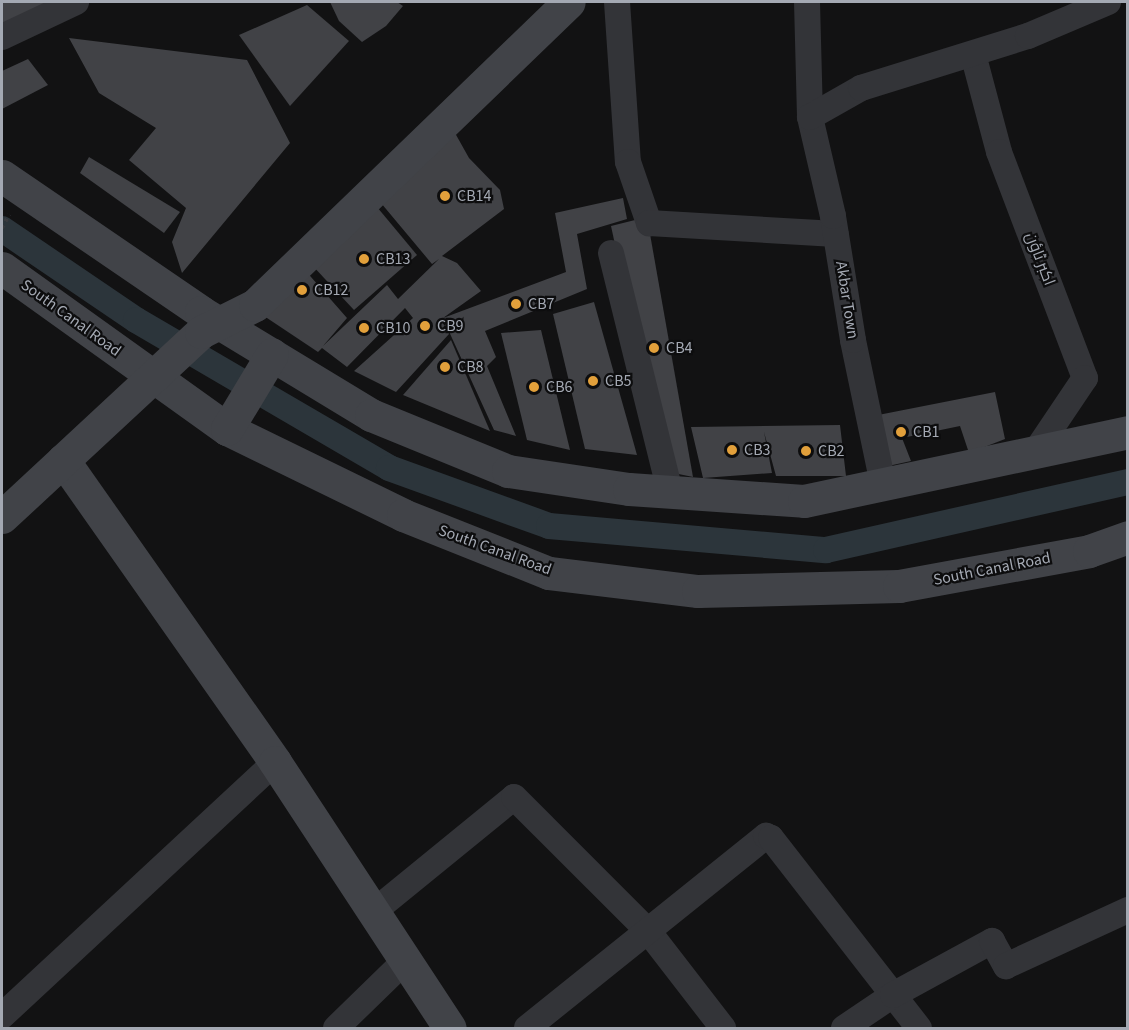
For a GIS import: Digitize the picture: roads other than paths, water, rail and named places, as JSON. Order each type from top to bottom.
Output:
[{"type":"main road","points":[[2,517],[209,327],[255,305],[569,2]]},
{"type":"main road","points":[[2,176],[209,327],[270,357],[371,415],[508,471],[629,489],[804,501],[1128,432]]},
{"type":"main road","name":"South Canal Road","points":[[2,268],[228,427],[403,516],[549,573],[698,591],[899,586],[1089,551],[1128,537]]},
{"type":"main road","points":[[228,427],[270,357]]},
{"type":"main road","points":[[63,460],[275,762],[450,1029]]},
{"type":"street","points":[[2,37],[76,2]]},
{"type":"street","points":[[617,2],[628,162],[650,223],[836,234]]},
{"type":"street","name":"Akbar Town","points":[[807,2],[810,117],[836,234],[863,395],[883,484]]},
{"type":"street","points":[[810,117],[861,88],[1028,36],[1108,2]]},
{"type":"street","name":"اکبر ٹاؤن","points":[[973,54],[999,152],[1085,378],[1036,451]]},
{"type":"street","points":[[611,253],[670,492]]},
{"type":"street","points":[[2,1016],[275,762]]},
{"type":"street","points":[[372,913],[514,797],[648,931],[723,1029]]},
{"type":"street","points":[[527,1029],[766,836],[771,838],[920,1029]]},
{"type":"street","points":[[844,1029],[893,995],[992,941],[1006,966],[1128,910]]},
{"type":"street","points":[[336,1029],[406,960]]},
{"type":"waterway","points":[[2,229],[136,320],[389,468],[549,526],[826,550],[1128,482]]},
{"type":"place","name":"CB14","points":[[445,196]]},
{"type":"place","name":"CB13","points":[[364,259]]},
{"type":"place","name":"CB12","points":[[302,290]]},
{"type":"place","name":"CB7","points":[[516,304]]},
{"type":"place","name":"CB9","points":[[425,326]]},
{"type":"place","name":"CB10","points":[[364,328]]},
{"type":"place","name":"CB4","points":[[654,348]]},
{"type":"place","name":"CB8","points":[[445,367]]},
{"type":"place","name":"CB5","points":[[593,381]]},
{"type":"place","name":"CB6","points":[[534,387]]},
{"type":"place","name":"CB1","points":[[901,432]]},
{"type":"place","name":"CB3","points":[[732,450]]},
{"type":"place","name":"CB2","points":[[806,451]]}]
